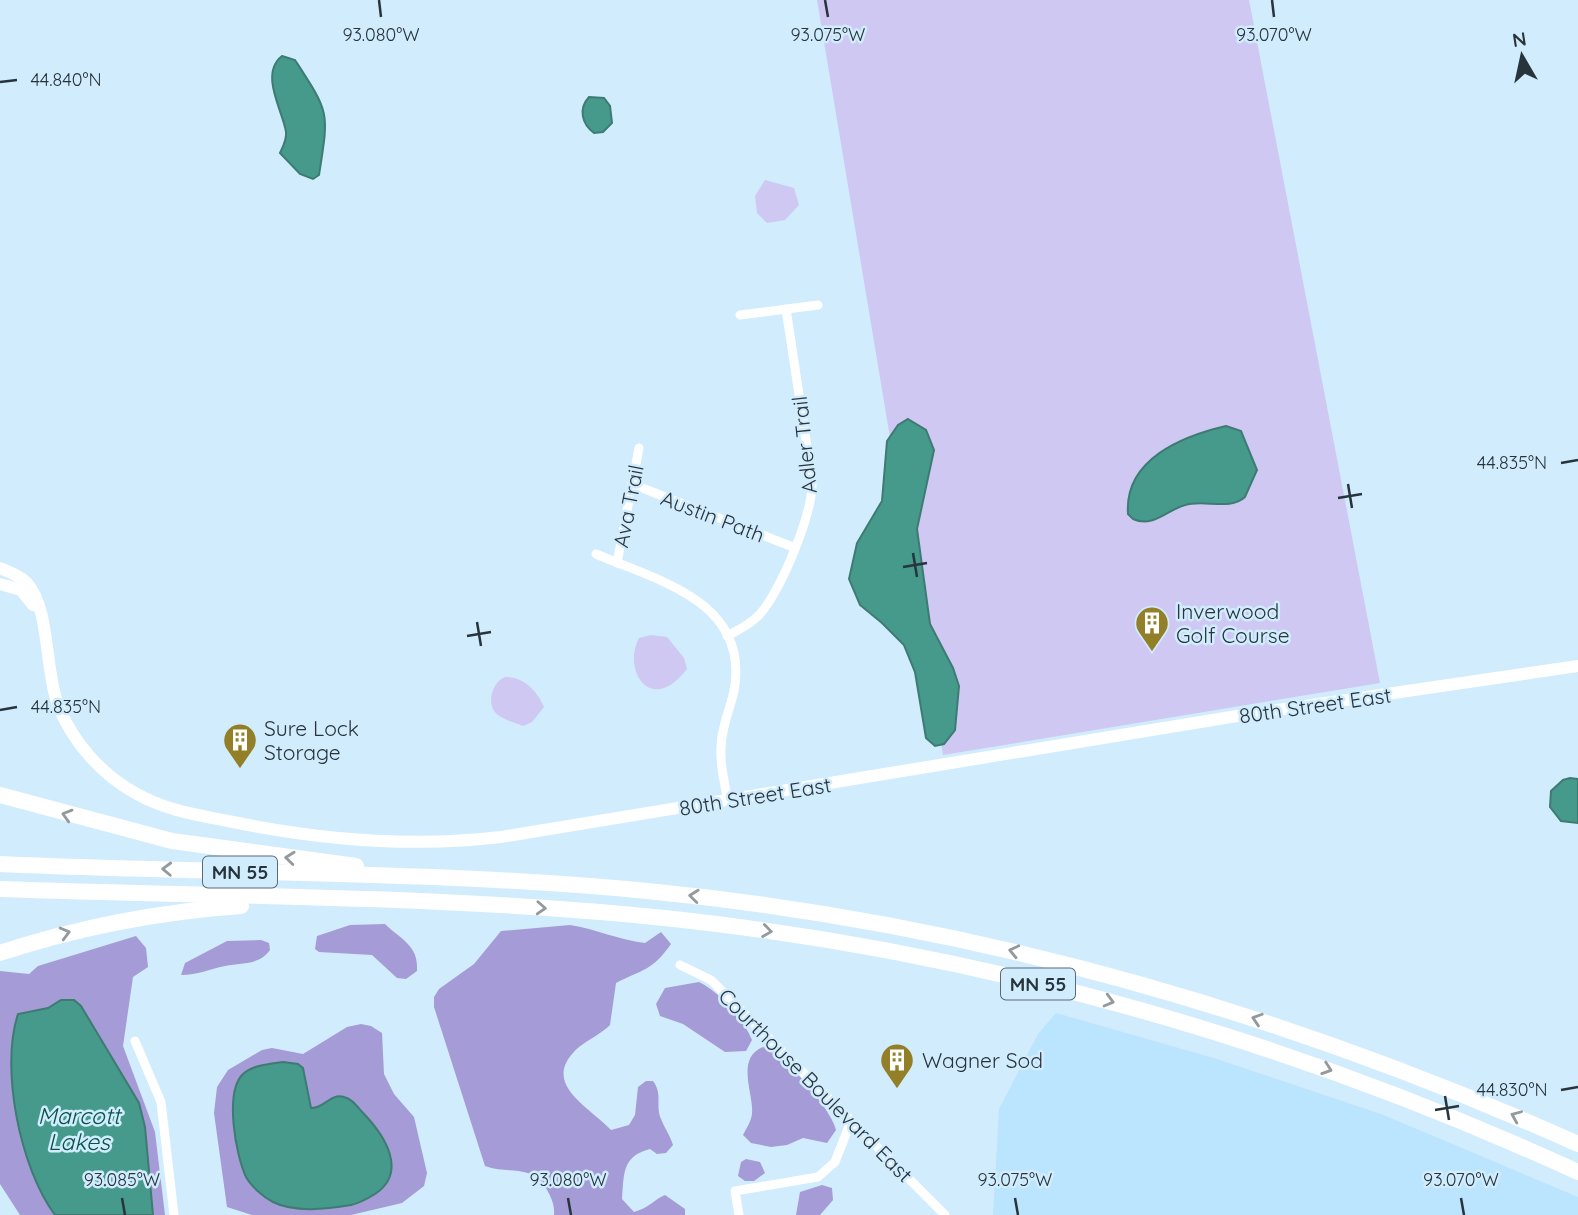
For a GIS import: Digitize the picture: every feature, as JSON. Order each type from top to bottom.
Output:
[{"type":"highway","points":[[0,795],[104,825],[190,844],[480,879]]},
{"type":"highway","name":"MN 55","points":[[0,864],[480,879],[647,891],[794,909],[926,932],[1069,964],[1207,1003],[1312,1037],[1449,1088],[1578,1144]]},
{"type":"highway","name":"MN 55","points":[[0,889],[472,904],[610,913],[777,932],[926,958],[1066,990],[1225,1035],[1339,1073],[1484,1130],[1578,1172]]},
{"type":"highway","points":[[0,953],[89,927],[192,909],[291,903],[472,904]]},
{"type":"street","points":[[740,315],[818,304]]},
{"type":"street","name":"Adler Trail","points":[[727,636],[748,624],[767,606],[811,500],[812,487],[786,309]]},
{"type":"street","name":"Ava Trail","points":[[617,563],[639,448]]},
{"type":"street","name":"Austin Path","points":[[632,484],[793,547]]},
{"type":"street","points":[[596,554],[695,597],[712,611],[727,636],[736,674],[720,747],[728,801]]},
{"type":"street","name":"80th Street East","points":[[0,568],[29,585],[38,602],[53,692],[79,744],[99,766],[125,787],[174,809],[308,836],[413,842],[501,837],[1242,715],[1578,666]]},
{"type":"street","name":"80th Street East","points":[[0,584],[21,590],[34,605],[41,623]]},
{"type":"street","name":"Courthouse Boulevard East","points":[[680,965],[692,968],[711,980],[945,1215]]},
{"type":"street","points":[[135,1041],[161,1102],[174,1215]]},
{"type":"street","points":[[739,1215],[735,1191],[818,1177],[835,1163],[851,1121]]},
{"type":"shaded area","points":[[817,0],[1249,0],[1380,683],[943,755]]},
{"type":"shaded area","points":[[765,180],[794,188],[799,205],[785,220],[767,223],[757,213],[755,196]]},
{"type":"shaded area","points":[[651,635],[667,637],[684,658],[687,669],[674,683],[662,689],[651,688],[643,683],[634,663],[639,638]]},
{"type":"shaded area","points":[[505,677],[524,682],[534,690],[541,701],[544,707],[532,722],[523,726],[494,711],[492,694],[500,680]]},
{"type":"shaded area","points":[[385,924],[407,943],[415,955],[417,971],[406,979],[397,978],[372,955],[319,952],[315,949],[317,936],[350,925]]},
{"type":"shaded area","points":[[570,925],[645,943],[661,932],[671,944],[652,965],[616,983],[610,1025],[579,1047],[568,1060],[564,1072],[565,1083],[571,1093],[611,1130],[629,1125],[635,1115],[638,1087],[646,1081],[653,1081],[658,1091],[659,1114],[673,1145],[666,1153],[657,1154],[650,1149],[629,1161],[622,1199],[634,1212],[665,1195],[685,1209],[685,1215],[554,1215],[548,1191],[533,1175],[485,1166],[434,1007],[434,997],[439,989],[474,964],[501,931]]},
{"type":"shaded area","name":"Marcott Lakes","points":[[136,936],[146,948],[148,967],[133,977],[123,1046],[155,1132],[165,1215],[20,1215],[0,1184],[0,971],[29,974],[38,966]]},
{"type":"shaded area","points":[[261,940],[269,943],[270,950],[260,959],[181,975],[185,963],[227,941]]},
{"type":"shaded area","points":[[699,982],[722,999],[743,1023],[752,1040],[746,1051],[725,1052],[683,1024],[660,1016],[656,1004],[665,988]]},
{"type":"shaded area","points":[[1056,1013],[1217,1059],[1381,1114],[1578,1197],[1578,1215],[993,1215],[999,1109],[1038,1034]]},
{"type":"shaded area","points":[[361,1024],[371,1026],[382,1033],[384,1074],[394,1094],[414,1117],[427,1173],[424,1186],[402,1203],[351,1215],[252,1215],[227,1207],[214,1113],[217,1087],[228,1070],[262,1050],[272,1048],[303,1054],[347,1027]]},
{"type":"shaded area","points":[[763,1047],[782,1059],[817,1096],[836,1130],[827,1143],[803,1138],[787,1145],[771,1147],[751,1143],[743,1135],[752,1114],[748,1077],[750,1059]]},
{"type":"shaded area","points":[[746,1159],[760,1162],[765,1173],[754,1181],[745,1181],[738,1176],[741,1162]]},
{"type":"shaded area","points":[[822,1185],[832,1188],[833,1200],[820,1215],[796,1215],[800,1192]]},
{"type":"water","points":[[282,56],[295,60],[321,103],[324,114],[319,175],[313,179],[300,174],[280,153],[286,132],[274,93],[272,73]]},
{"type":"water","points":[[589,97],[604,98],[610,106],[612,123],[603,132],[594,133],[584,121],[583,106]]},
{"type":"water","points":[[908,419],[926,430],[934,450],[917,529],[930,624],[953,668],[959,686],[955,730],[944,744],[935,746],[926,738],[915,672],[904,645],[860,605],[849,579],[857,543],[882,501],[887,441],[898,425]]},
{"type":"water","points":[[1226,426],[1241,431],[1257,470],[1245,497],[1232,503],[1185,505],[1147,521],[1133,519],[1128,514],[1129,495],[1136,478],[1159,453],[1192,436]]},
{"type":"water","points":[[1578,779],[1578,823],[1561,821],[1550,807],[1551,791],[1563,780]]},
{"type":"water","name":"Marcott Lakes","points":[[61,1000],[74,1000],[81,1006],[139,1103],[145,1127],[153,1215],[55,1215],[32,1171],[23,1145],[13,1089],[13,1036],[18,1014],[48,1008]]},
{"type":"water","points":[[283,1062],[298,1064],[303,1068],[311,1108],[335,1097],[347,1098],[379,1133],[390,1154],[392,1165],[385,1185],[375,1194],[351,1205],[322,1209],[291,1208],[273,1202],[248,1180],[239,1155],[234,1124],[234,1095],[237,1083],[243,1074],[252,1069]]},
{"type":"place","name":"Inverwood Golf Course","points":[[1152,653]]},
{"type":"place","name":"Sure Lock Storage","points":[[240,770]]},
{"type":"place","name":"Wagner Sod","points":[[897,1090]]}]
